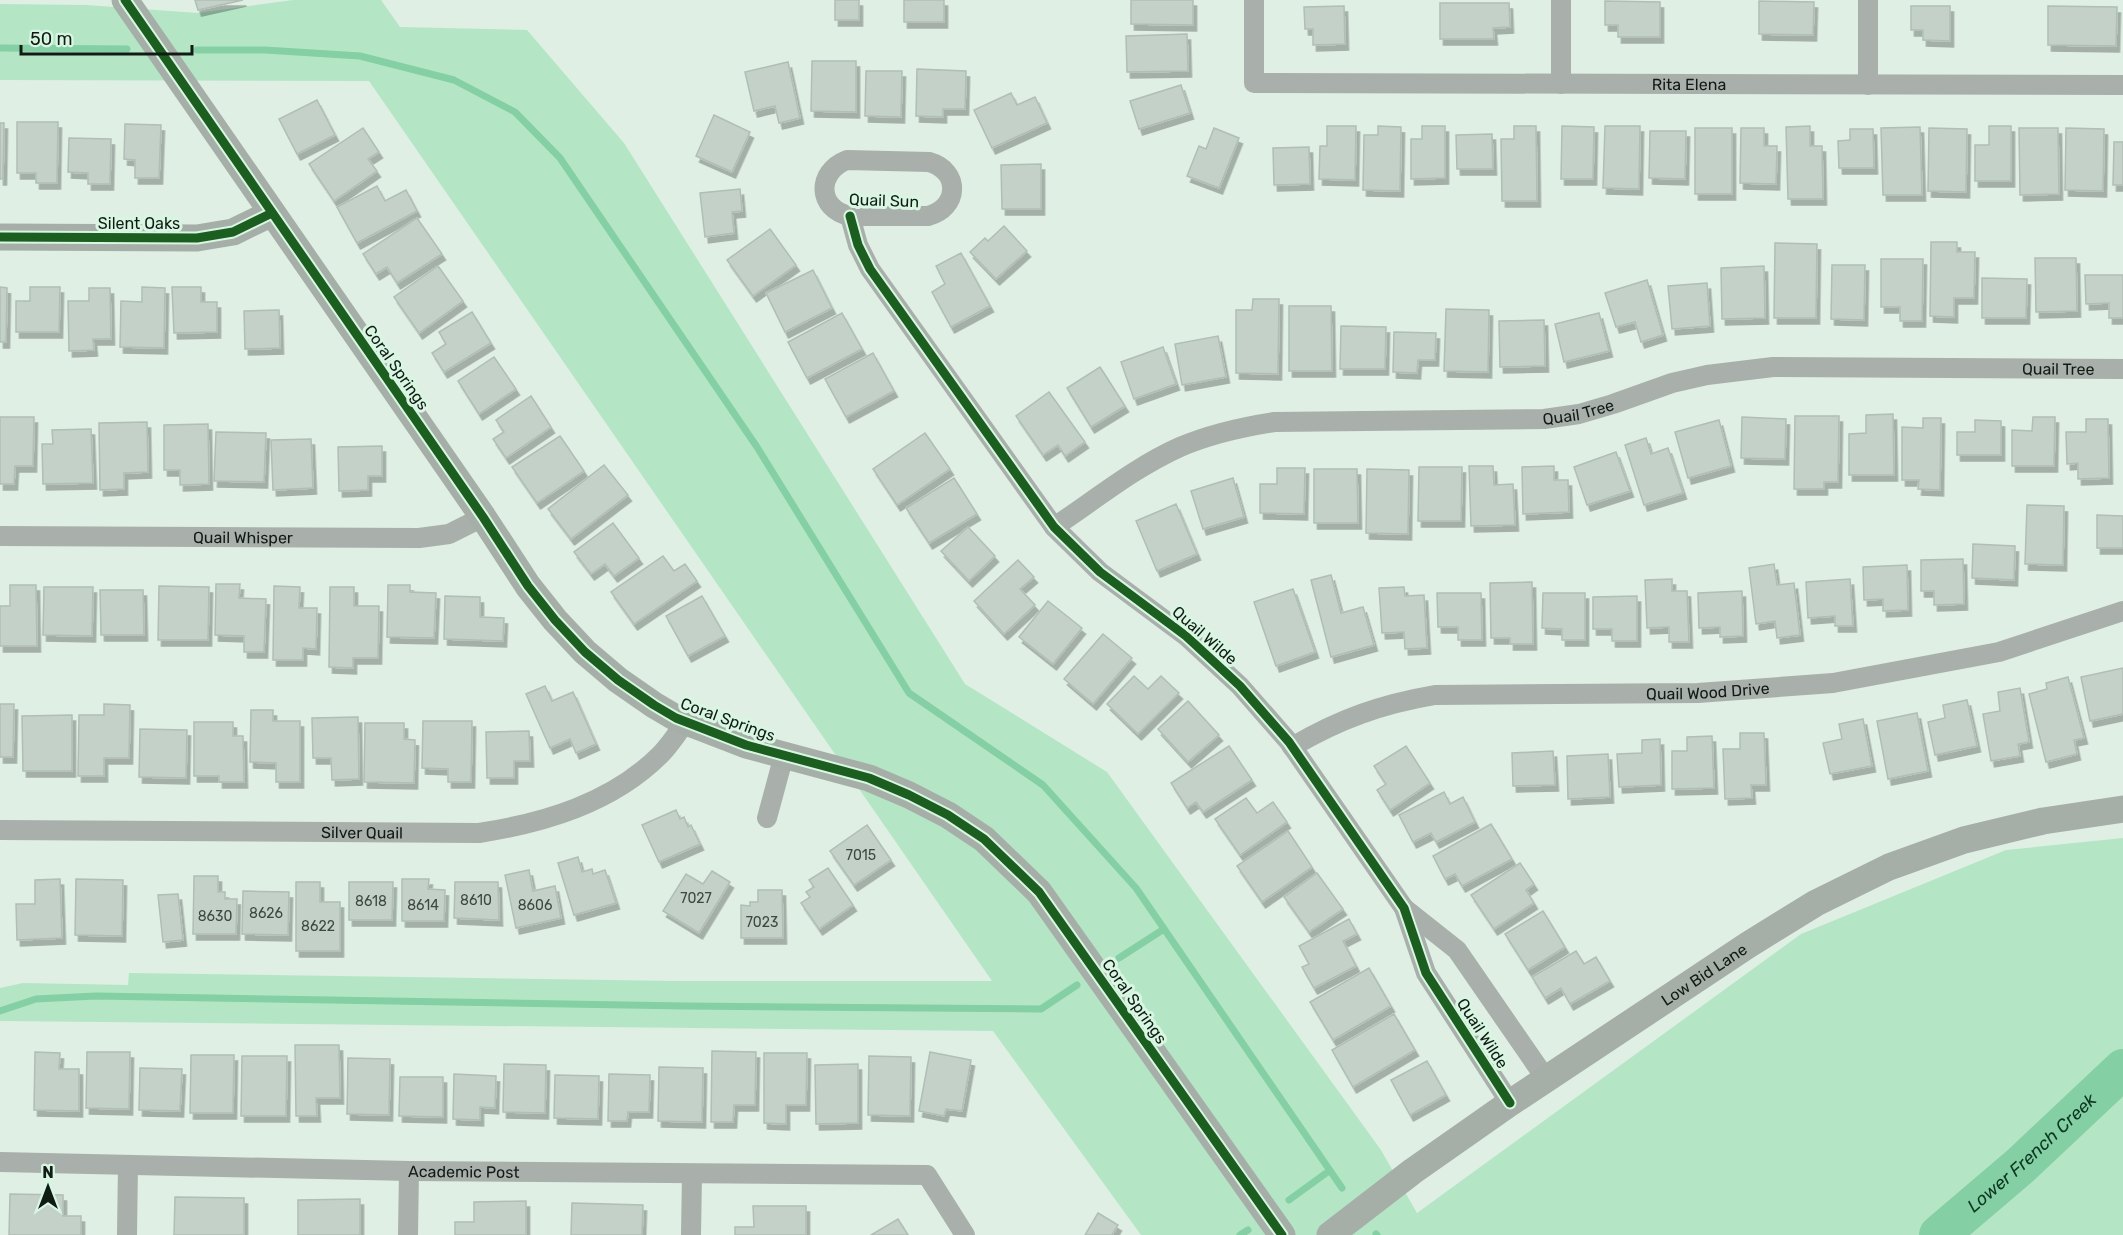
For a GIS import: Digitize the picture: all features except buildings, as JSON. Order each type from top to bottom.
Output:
[{"type":"street","name":"Coral Springs","points":[[125,0],[483,517],[528,586],[555,620],[585,652],[618,680],[654,705],[686,722],[746,745],[869,778],[948,815],[984,839],[1031,885],[1085,956],[1282,1235]]},
{"type":"street","name":"Rita Elena","points":[[1254,0],[1254,82],[2123,85]]},
{"type":"street","points":[[1561,0],[1561,84]]},
{"type":"street","points":[[1868,0],[1868,85]]},
{"type":"street","name":"Quail Sun","points":[[848,160],[929,162],[937,165],[949,177],[952,194],[944,209],[936,214],[928,216],[850,216],[834,209],[825,194],[827,176],[832,169],[848,160]]},
{"type":"street","name":"Silent Oaks","points":[[0,237],[197,238],[233,232],[272,213]]},
{"type":"street","name":"Quail Wilde","points":[[850,216],[856,237],[870,269],[1054,527],[1100,572],[1202,650],[1240,686],[1292,747],[1404,908],[1426,973],[1510,1103]]},
{"type":"street","name":"Quail Tree","points":[[1054,527],[1151,462],[1180,447],[1242,427],[1274,422],[1544,419],[1579,414],[1672,383],[1707,375],[1773,368],[2123,369]]},
{"type":"street","name":"Quail Whisper","points":[[0,536],[419,538],[449,534],[483,517]]},
{"type":"street","name":"Quail Wood Drive","points":[[1292,747],[1341,721],[1371,709],[1425,697],[1468,694],[1698,693],[1833,683],[1999,652],[2123,611]]},
{"type":"street","name":"Silver Quail","points":[[0,830],[479,833],[548,819],[613,790],[643,771],[662,753],[686,722]]},
{"type":"street","name":"Coral Springs","points":[[767,818],[784,755]]},
{"type":"street","name":"Low Bid Lane","points":[[1330,1235],[1413,1171],[1510,1103],[1748,945],[1816,903],[1889,867],[1964,840],[2043,821],[2123,810]]},
{"type":"street","name":"Quail Wilde","points":[[1404,908],[1457,950],[1546,1079]]},
{"type":"street","name":"Academic Post","points":[[0,1162],[409,1171],[927,1175],[965,1235]]},
{"type":"street","points":[[128,1165],[128,1235]]},
{"type":"street","points":[[408,1235],[409,1171]]},
{"type":"street","points":[[691,1235],[692,1174]]},
{"type":"green space","points":[[293,0],[381,0],[400,27],[527,30],[624,143],[965,684],[1107,772],[1381,1150],[1417,1213],[1801,934],[2006,850],[2123,838],[2123,1235],[1141,1235],[993,1031],[0,1021],[0,988],[23,983],[128,985],[129,973],[677,981],[992,981],[369,81],[0,80],[0,4],[86,5],[198,13]]},
{"type":"waterway","points":[[0,48],[127,49]]},
{"type":"waterway","points":[[197,50],[265,50],[360,56],[454,80],[515,112],[560,158],[757,447],[909,693],[1043,785],[1136,888],[1342,1188]]},
{"type":"waterway","points":[[1119,958],[1164,929]]},
{"type":"waterway","points":[[0,1011],[36,999],[96,996],[685,1006],[1041,1009],[1077,985]]},
{"type":"waterway","name":"Lower French Creek","points":[[1939,1235],[2020,1166],[2123,1069]]},
{"type":"waterway","points":[[1289,1200],[1329,1171]]},
{"type":"waterway","points":[[1240,1235],[1248,1230]]},
{"type":"cycle path","points":[[125,0],[483,517],[528,586],[555,620],[585,652],[618,680],[676,718],[746,745],[869,778],[948,815],[984,839],[1039,892],[1282,1235]]},
{"type":"cycle path","points":[[0,237],[197,238],[233,232],[272,213]]},
{"type":"cycle path","points":[[850,216],[858,245],[870,269],[1054,527],[1100,572],[1186,636],[1240,686],[1289,742],[1404,908],[1426,973],[1510,1103]]}]
